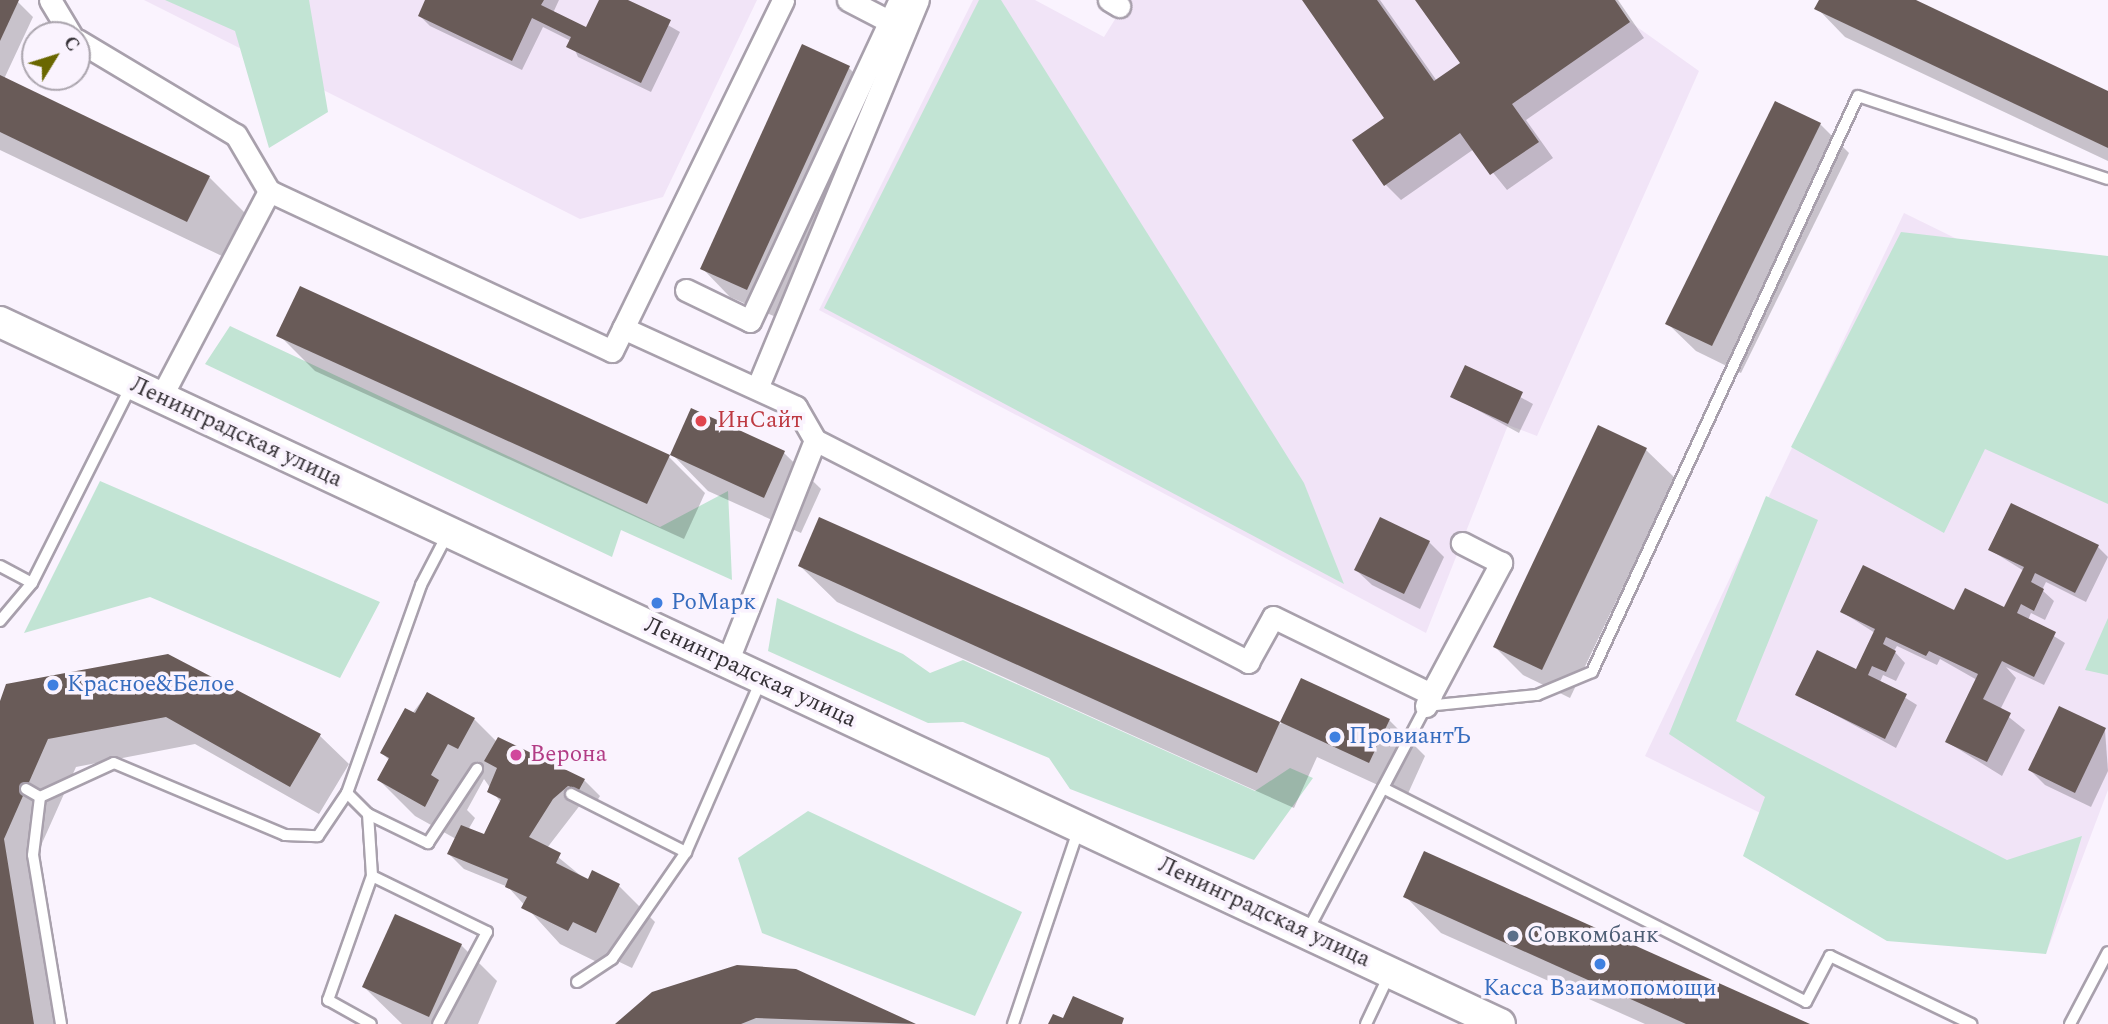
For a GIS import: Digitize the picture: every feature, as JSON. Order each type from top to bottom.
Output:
[{"type":"main road","name":"Ленинградская улица","points":[[0,322],[1500,1024]]},
{"type":"street","points":[[50,0],[63,21]]},
{"type":"street","points":[[91,48],[236,135],[269,191],[612,351],[783,0]]},
{"type":"street","points":[[848,0],[897,26]]},
{"type":"street","points":[[758,386],[897,26],[900,0]]},
{"type":"street","points":[[686,290],[750,321],[897,26],[918,0]]},
{"type":"street","points":[[161,397],[269,191]]},
{"type":"street","points":[[622,328],[758,386],[796,407],[815,440],[1248,662],[1273,617],[1429,700],[1501,563],[1462,543]]},
{"type":"street","points":[[727,662],[815,440]]},
{"type":"lane","points":[[1306,933],[1429,700],[1537,695],[1592,672],[1858,96],[2108,179]]},
{"type":"lane","points":[[0,621],[32,583],[132,384]]},
{"type":"lane","points":[[40,797],[114,762],[285,835],[318,836],[347,793],[421,585],[449,532]]},
{"type":"lane","points":[[0,566],[32,583]]},
{"type":"lane","points":[[577,982],[612,959],[686,852],[762,679]]},
{"type":"lane","points":[[347,793],[368,814],[428,843],[477,769]]},
{"type":"lane","points":[[1383,788],[1806,1002],[1829,956],[1971,1024]]},
{"type":"lane","points":[[26,789],[40,797]]},
{"type":"lane","points":[[571,794],[686,852]]},
{"type":"lane","points":[[40,797],[33,855],[61,1024]]},
{"type":"lane","points":[[368,814],[372,876],[328,1000],[371,1024]]},
{"type":"lane","points":[[1013,1024],[1080,827]]},
{"type":"lane","points":[[372,876],[487,932],[438,1024]]},
{"type":"lane","points":[[2070,1024],[2108,952]]},
{"type":"lane","points":[[1366,1024],[1390,973]]},
{"type":"shaded area","points":[[144,0],[757,0],[663,197],[580,219]]},
{"type":"shaded area","points":[[973,0],[1035,0],[1104,37],[1127,0],[1615,0],[1630,22],[1699,71],[1537,436],[1508,425],[1426,633],[819,310]]},
{"type":"shaded area","points":[[1904,213],[2108,313],[2108,790],[2046,954],[1645,756]]},
{"type":"green space","points":[[165,0],[309,0],[328,112],[269,148],[235,31]]},
{"type":"green space","points":[[979,0],[1001,0],[1304,483],[1344,584],[824,308]]},
{"type":"green space","points":[[1901,232],[2108,256],[2108,504],[1985,449],[1944,533],[1791,447]]},
{"type":"green space","points":[[230,326],[660,527],[728,491],[732,580],[621,530],[612,557],[205,364]]},
{"type":"green space","points":[[100,481],[380,602],[340,678],[150,597],[24,633]]},
{"type":"green space","points":[[1766,496],[1818,520],[1736,721],[2007,860],[2082,836],[2046,954],[1887,941],[1743,856],[1765,797],[1669,734]]},
{"type":"green space","points":[[777,598],[903,654],[930,673],[963,660],[1255,791],[1290,768],[1313,778],[1254,860],[1070,789],[1049,758],[963,722],[928,723],[768,651]]},
{"type":"green space","points":[[2108,618],[2108,675],[2085,670]]},
{"type":"green space","points":[[808,811],[1022,912],[975,1016],[762,933],[738,858]]},
{"type":"building","points":[[0,0],[19,0],[0,41]]},
{"type":"building","points":[[425,0],[544,0],[541,5],[586,27],[599,0],[628,0],[671,20],[641,83],[566,47],[571,37],[532,18],[512,61],[418,16]]},
{"type":"building","points":[[1302,0],[1377,0],[1434,81],[1460,63],[1415,0],[1615,0],[1630,22],[1512,104],[1539,142],[1490,175],[1460,133],[1384,186],[1352,140],[1384,118]]},
{"type":"building","points":[[1819,0],[1916,0],[2108,91],[2108,148],[1814,9]]},
{"type":"building","points":[[802,44],[850,66],[747,290],[700,269]]},
{"type":"building","points":[[0,75],[21,85],[21,91],[33,91],[210,176],[187,222],[0,132]]},
{"type":"building","points":[[1775,101],[1821,123],[1712,346],[1665,324]]},
{"type":"building","points":[[300,286],[670,455],[647,504],[276,336]]},
{"type":"building","points":[[1465,365],[1523,392],[1508,424],[1450,397]]},
{"type":"building","points":[[691,408],[785,451],[764,498],[670,455]]},
{"type":"building","points":[[1598,425],[1647,448],[1542,670],[1493,647]]},
{"type":"building","points":[[2011,503],[2099,545],[2075,593],[2035,573],[2031,582],[2044,589],[2034,611],[2021,604],[2017,613],[2056,632],[2034,677],[2002,661],[1983,699],[2011,713],[1987,762],[1945,742],[1978,674],[1929,651],[1926,656],[1886,637],[1883,644],[1896,651],[1886,672],[1872,666],[1868,675],[1907,694],[1885,739],[1795,695],[1817,650],[1856,669],[1875,629],[1840,612],[1863,565],[1954,610],[1965,588],[2004,607],[2024,567],[1988,550]]},
{"type":"building","points":[[819,517],[1280,722],[1257,773],[798,566]]},
{"type":"building","points":[[1380,517],[1430,541],[1404,594],[1354,570]]},
{"type":"building","points":[[168,654],[321,734],[290,787],[166,717],[48,739],[4,839],[34,1024],[0,1024],[0,701],[6,684]]},
{"type":"building","points":[[1301,678],[1390,719],[1369,763],[1280,722]]},
{"type":"building","points":[[427,692],[475,718],[458,749],[448,744],[431,775],[439,780],[425,807],[377,780],[389,758],[380,753],[405,708],[415,713]]},
{"type":"building","points":[[2059,706],[2106,728],[2075,793],[2028,770]]},
{"type":"building","points":[[498,737],[585,779],[579,790],[568,786],[553,799],[529,837],[561,853],[556,863],[588,879],[592,870],[620,884],[596,933],[573,922],[568,931],[521,908],[527,897],[505,887],[508,879],[447,854],[461,825],[484,834],[501,799],[487,792],[497,768],[484,761]]},
{"type":"building","points":[[1424,851],[1810,1024],[1686,1024],[1403,897]]},
{"type":"building","points":[[395,914],[462,944],[429,1017],[362,987]]},
{"type":"building","points":[[737,965],[796,969],[916,1024],[756,1018],[741,1024],[615,1024],[652,992]]},
{"type":"building","points":[[1073,996],[1124,1018],[1122,1024],[1048,1024],[1053,1014],[1063,1018]]},
{"type":"place","name":"ИнСайт","points":[[701,421]]},
{"type":"place","name":"РоМарк","points":[[657,603]]},
{"type":"place","name":"Красное&Белое","points":[[53,685]]},
{"type":"place","name":"ПровиантЪ","points":[[1335,737]]},
{"type":"place","name":"Верона","points":[[516,755]]},
{"type":"place","name":"Совкомбанк","points":[[1513,936]]},
{"type":"place","name":"Касса Взаимопомощи","points":[[1600,964]]}]
